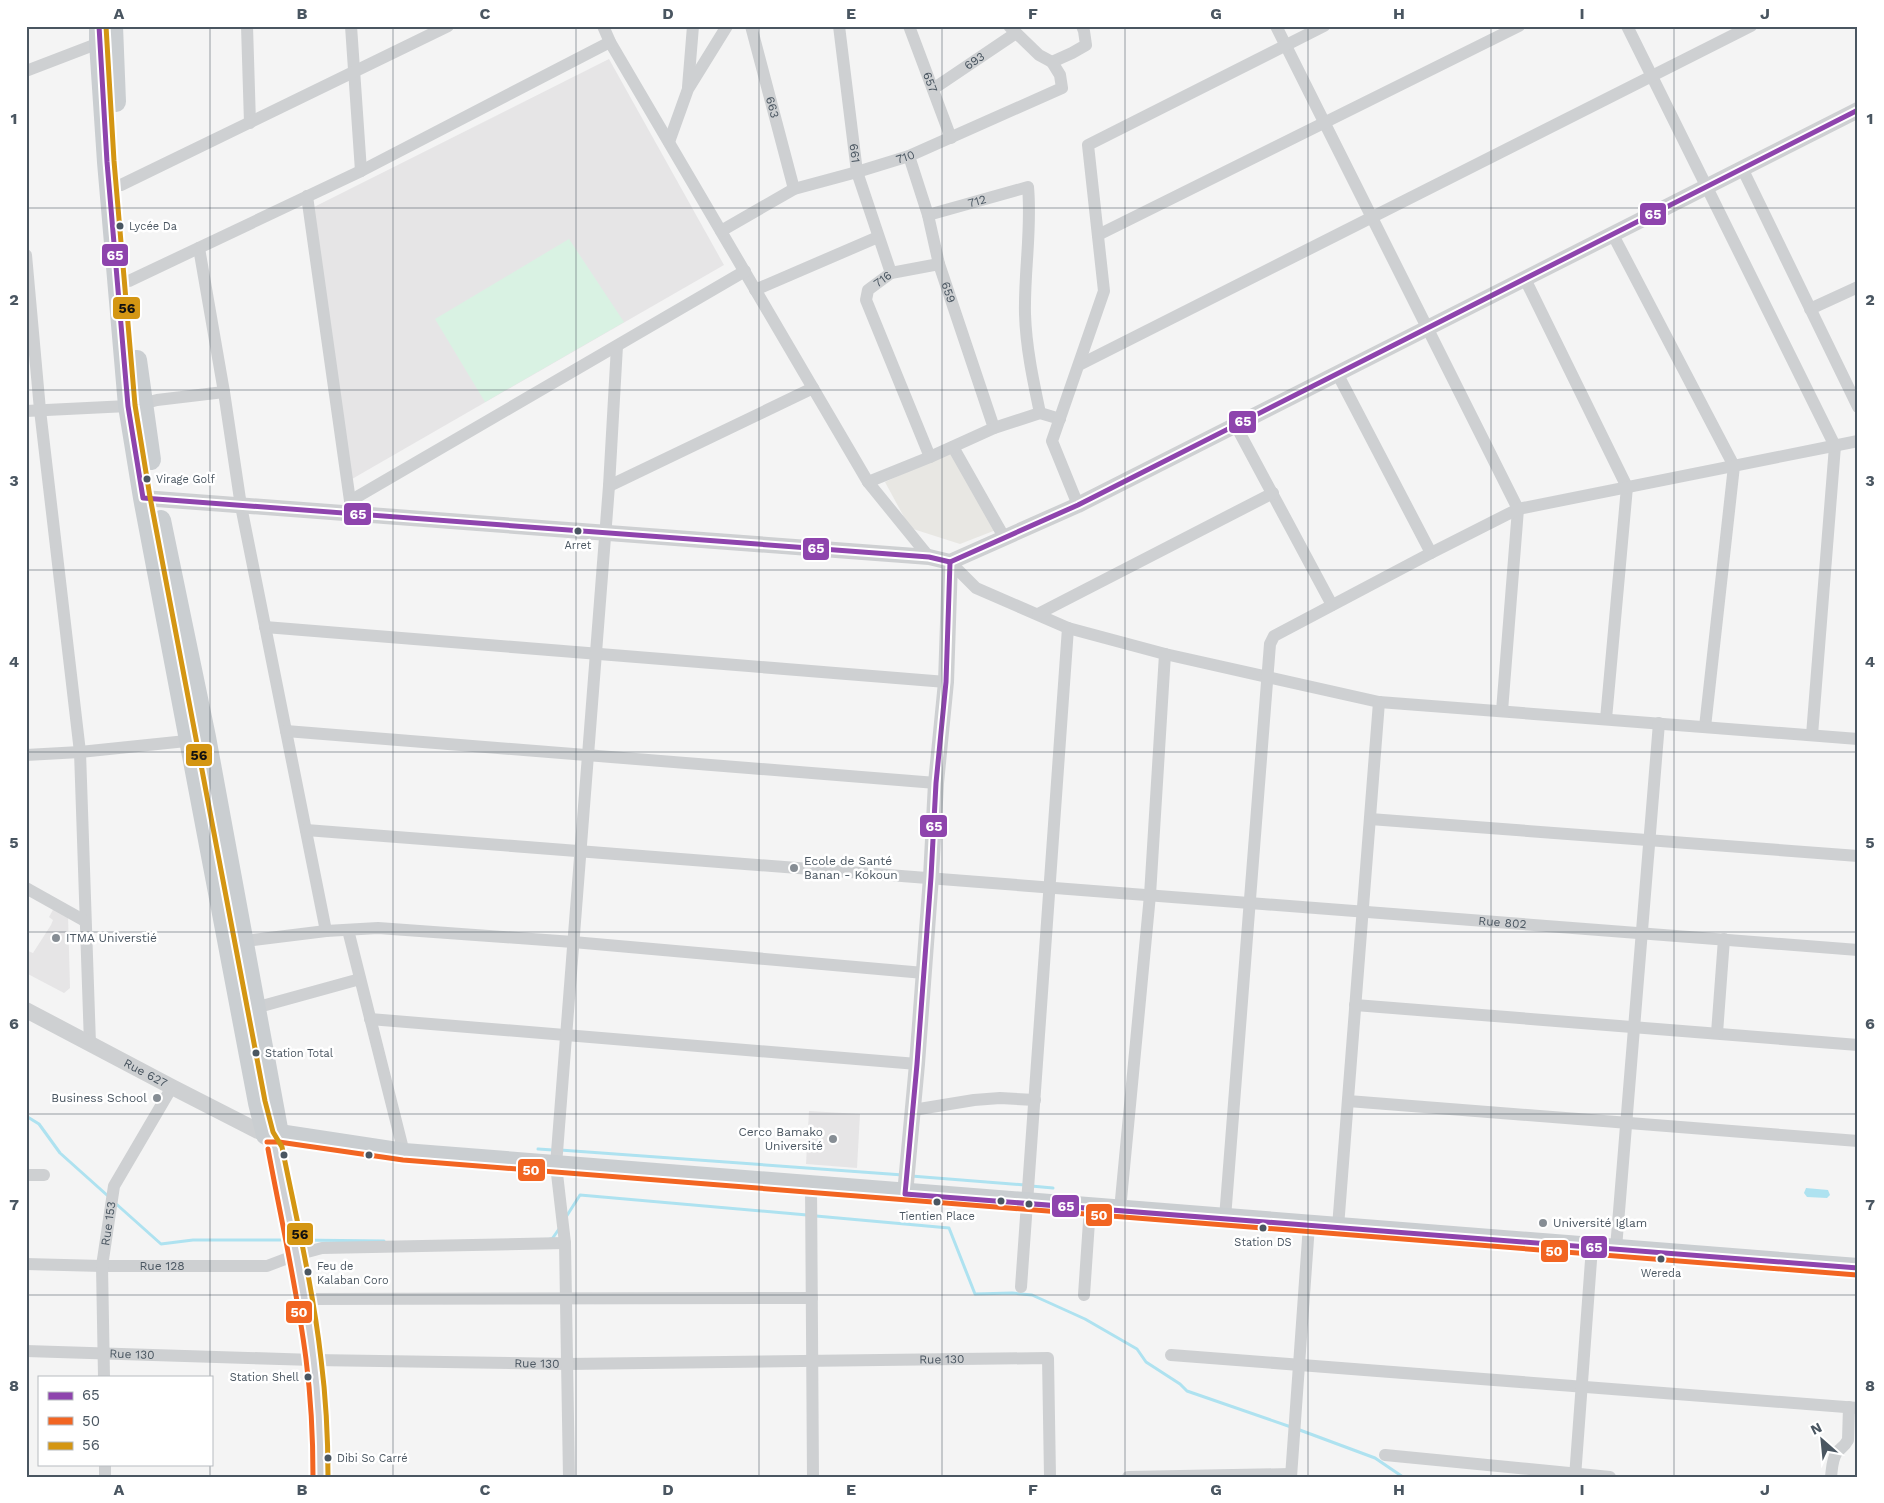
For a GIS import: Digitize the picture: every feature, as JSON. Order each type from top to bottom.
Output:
[{"type":"main road","points":[[106,34],[121,186],[123,283]]},
{"type":"main road","points":[[106,34],[123,283],[135,405],[150,499],[287,1215],[305,1299],[314,1360],[320,1426],[321,1477]]},
{"type":"main road","points":[[235,942],[255,1008],[273,1139]]},
{"type":"main road","points":[[273,1139],[404,1153],[905,1194],[1028,1202],[1858,1268]]},
{"type":"street","points":[[247,26],[250,123]]},
{"type":"street","points":[[351,26],[361,171]]},
{"type":"street","points":[[121,186],[448,26]]},
{"type":"street","points":[[603,26],[610,42],[868,482],[928,557]]},
{"type":"street","points":[[688,90],[693,26]]},
{"type":"street","points":[[669,142],[688,90],[727,26]]},
{"type":"street","name":"663","points":[[751,26],[794,188]]},
{"type":"street","name":"661","points":[[839,26],[857,172],[891,273]]},
{"type":"street","name":"657","points":[[908,26],[951,138]]},
{"type":"street","points":[[1276,26],[1518,509],[1502,711]]},
{"type":"street","points":[[1078,504],[1052,440],[1104,291],[1088,145],[1324,26]]},
{"type":"street","points":[[1098,235],[1519,26]]},
{"type":"street","points":[[1627,26],[1835,446],[1812,735]]},
{"type":"street","points":[[1079,365],[1751,26]]},
{"type":"street","points":[[1013,30],[1039,55],[1052,62],[1086,45],[1087,28]]},
{"type":"street","name":"693","points":[[933,89],[1013,30]]},
{"type":"street","points":[[26,71],[106,34]]},
{"type":"street","points":[[123,283],[361,171],[610,42]]},
{"type":"street","name":"710","points":[[721,231],[794,188],[909,156],[1062,88],[1060,75],[1052,62]]},
{"type":"street","points":[[950,562],[1078,504],[1236,426],[1427,327],[1858,110]]},
{"type":"street","name":"659","points":[[909,156],[928,215],[938,264],[994,428]]},
{"type":"street","points":[[1742,168],[1858,407]]},
{"type":"street","name":"712","points":[[928,215],[1028,187],[1030,211],[1025,315],[1031,370],[1040,413]]},
{"type":"street","points":[[307,196],[351,508]]},
{"type":"street","points":[[1613,235],[1734,466],[1705,727]]},
{"type":"street","points":[[755,290],[878,237]]},
{"type":"street","points":[[199,248],[224,392],[241,506],[326,931]]},
{"type":"street","points":[[26,255],[40,410],[80,752],[90,1044]]},
{"type":"street","name":"716","points":[[930,457],[866,300],[868,290],[891,273],[938,264]]},
{"type":"street","points":[[351,508],[617,346],[745,271]]},
{"type":"street","points":[[1525,279],[1627,487],[1606,719]]},
{"type":"street","points":[[1810,310],[1858,287]]},
{"type":"street","points":[[569,1477],[565,1242],[556,1165],[596,654],[617,346]]},
{"type":"street","points":[[1338,373],[1430,553]]},
{"type":"street","points":[[608,486],[813,388]]},
{"type":"street","points":[[26,411],[135,405],[157,400],[224,392]]},
{"type":"street","points":[[868,482],[994,428],[1040,413],[1060,419]]},
{"type":"street","points":[[1236,426],[1332,605]]},
{"type":"street","points":[[1225,1218],[1267,677],[1270,644],[1274,636],[1430,553],[1518,509],[1858,442]]},
{"type":"street","points":[[953,447],[1004,537]]},
{"type":"street","points":[[1038,614],[1273,493]]},
{"type":"street","points":[[150,499],[211,502],[241,506],[351,508],[605,533],[928,557],[950,562],[976,588],[1068,628],[1166,654],[1379,702],[1858,739]]},
{"type":"street","points":[[905,1194],[924,973],[936,784],[946,682],[950,562]]},
{"type":"street","points":[[265,627],[946,682]]},
{"type":"street","points":[[1022,1287],[1068,628]]},
{"type":"street","points":[[1120,1210],[1150,895],[1166,654]]},
{"type":"street","points":[[1338,1227],[1379,702]]},
{"type":"street","points":[[1616,1248],[1659,724]]},
{"type":"street","points":[[286,731],[936,784]]},
{"type":"street","points":[[26,755],[80,752],[197,740]]},
{"type":"street","points":[[1370,819],[1858,856]]},
{"type":"street","name":"Rue 802","points":[[306,830],[1858,950]]},
{"type":"street","points":[[26,888],[85,921]]},
{"type":"street","points":[[235,942],[326,931],[378,928],[573,942],[924,973]]},
{"type":"street","points":[[348,930],[404,1153]]},
{"type":"street","points":[[1717,1034],[1724,940]]},
{"type":"street","points":[[255,1008],[360,979]]},
{"type":"street","points":[[1356,1005],[1858,1044]]},
{"type":"street","name":"Rue 627","points":[[26,1010],[273,1139]]},
{"type":"street","points":[[370,1019],[917,1064]]},
{"type":"street","name":"Rue 153","points":[[104,1376],[102,1266],[114,1186],[172,1087]]},
{"type":"street","points":[[913,1110],[974,1100],[1000,1098],[1035,1100]]},
{"type":"street","points":[[1348,1101],[1858,1141]]},
{"type":"street","points":[[26,1175],[44,1175]]},
{"type":"street","points":[[811,1185],[813,1477]]},
{"type":"street","points":[[1084,1295],[1090,1207]]},
{"type":"street","points":[[1128,1477],[1291,1475],[1309,1225]]},
{"type":"street","name":"Rue 128","points":[[26,1264],[267,1266],[294,1248],[565,1242]]},
{"type":"street","points":[[1575,1475],[1592,1247]]},
{"type":"street","points":[[305,1299],[566,1300],[812,1298]]},
{"type":"street","name":"Rue 130","points":[[26,1351],[314,1360],[567,1364],[1048,1358],[1050,1477]]},
{"type":"street","points":[[1171,1355],[1853,1408],[1848,1440],[1846,1445],[1837,1453],[1831,1477]]},
{"type":"street","points":[[1385,1455],[1610,1477]]},
{"type":"shaded area","points":[[609,59],[724,265],[352,479],[312,208]]},
{"type":"shaded area","points":[[952,451],[996,530],[960,544],[910,528],[885,482]]},
{"type":"shaded area","name":"ITMA Universtié","points":[[54,908],[68,914],[70,988],[64,993],[26,973],[26,953],[28,951],[33,953],[51,925],[53,920],[49,917]]},
{"type":"shaded area","name":"Cerco Bamako Université","points":[[809,1111],[860,1114],[857,1168],[806,1164]]},
{"type":"green space","points":[[569,239],[624,322],[485,402],[435,319]]},
{"type":"water","points":[[1806,1188],[1828,1190],[1830,1195],[1827,1198],[1807,1197],[1804,1193]]},
{"type":"waterway","points":[[26,1116],[39,1124],[60,1153],[108,1196]]},
{"type":"waterway","points":[[538,1149],[553,1150]]},
{"type":"waterway","points":[[560,1150],[903,1175]]},
{"type":"waterway","points":[[911,1176],[1025,1185]]},
{"type":"waterway","points":[[1031,1186],[1053,1188]]},
{"type":"waterway","points":[[566,1217],[580,1195],[807,1215]]},
{"type":"waterway","points":[[114,1202],[161,1244],[193,1240],[287,1240]]},
{"type":"waterway","points":[[816,1216],[949,1228],[975,1294],[1012,1293],[1032,1295],[1085,1319],[1137,1349],[1146,1362],[1180,1384],[1187,1391],[1291,1427]]},
{"type":"waterway","points":[[550,1239],[559,1229]]},
{"type":"waterway","points":[[298,1240],[384,1241]]},
{"type":"waterway","points":[[1297,1429],[1375,1458],[1403,1477]]},
{"type":"transit line","name":"65","points":[[99,26],[107,162],[128,406],[143,498],[929,557],[950,562],[1078,505],[1858,110]]},
{"type":"transit line","name":"56","points":[[106,26],[114,161],[135,405],[150,497],[265,1101],[273,1132],[282,1147],[309,1279],[318,1332],[324,1388],[328,1477]]},
{"type":"transit line","name":"65","points":[[950,562],[946,682],[936,783],[917,1064],[905,1194],[1858,1268]]},
{"type":"transit line","name":"50","points":[[267,1142],[279,1142],[403,1160],[1857,1275]]},
{"type":"transit line","name":"50","points":[[268,1149],[306,1359],[313,1447],[313,1477]]},
{"type":"place","name":"Lycée Da","points":[[120,226]]},
{"type":"place","name":"Virage Golf","points":[[147,479]]},
{"type":"place","name":"Arret","points":[[578,531]]},
{"type":"place","name":"Ecole de Santé Banan - Kokoun","points":[[794,868]]},
{"type":"place","name":"ITMA Universtié","points":[[56,938]]},
{"type":"place","name":"Station Total","points":[[256,1053]]},
{"type":"place","name":"Business School","points":[[157,1098]]},
{"type":"place","name":"Cerco Bamako Université","points":[[833,1139]]},
{"type":"place","name":"Tientien Place","points":[[937,1202]]},
{"type":"place","name":"Université Iglam","points":[[1543,1223]]},
{"type":"place","name":"Station DS","points":[[1263,1228]]},
{"type":"place","name":"Wereda","points":[[1661,1259]]},
{"type":"place","name":"Feu de Kalaban Coro","points":[[308,1272]]},
{"type":"place","name":"Station Shell","points":[[308,1377]]},
{"type":"place","name":"Dibi So Carré","points":[[328,1458]]}]
